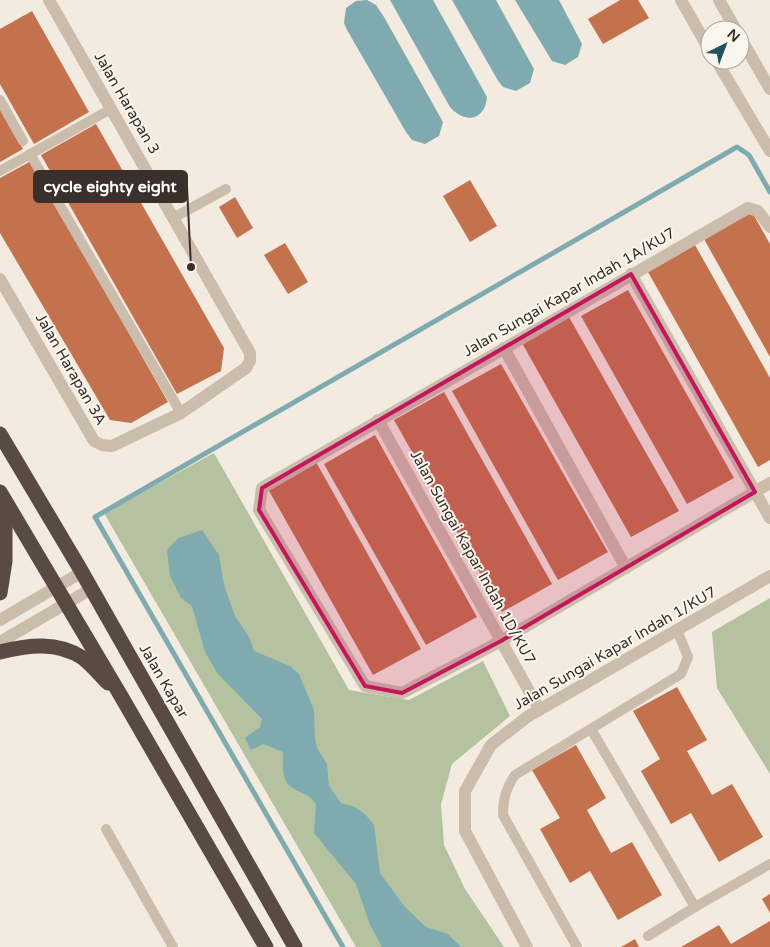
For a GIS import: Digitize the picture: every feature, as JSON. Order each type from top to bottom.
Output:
[{"type":"highway","name":"Jalan Kapar","points":[[0,434],[82,572],[295,947]]},
{"type":"highway","points":[[2,496],[121,696],[263,945]]},
{"type":"highway","points":[[0,593],[5,561],[2,496]]},
{"type":"highway","points":[[0,652],[38,644],[60,648],[82,658],[121,696]]},
{"type":"street","name":"Jalan Harapan 3","points":[[49,0],[250,353]]},
{"type":"street","points":[[681,0],[700,33]]},
{"type":"street","points":[[719,0],[730,20]]},
{"type":"street","points":[[750,54],[770,89]]},
{"type":"street","points":[[722,70],[769,150]]},
{"type":"street","name":"Jalan Sungai Kapar Indah 1A/KU7","points":[[501,642],[402,693],[364,686],[259,510],[262,488],[748,208],[758,210],[770,227]]},
{"type":"street","points":[[631,274],[770,518]]},
{"type":"street","name":"Jalan Harapan 3A","points":[[0,279],[94,441],[102,446],[112,446],[181,413],[246,368],[250,361],[250,353]]},
{"type":"street","points":[[504,348],[626,568]]},
{"type":"street","name":"Jalan Sungai Kapar Indah 1D/KU7","points":[[378,420],[539,710]]},
{"type":"street","points":[[501,642],[770,483]]},
{"type":"street","points":[[0,620],[82,572]]},
{"type":"street","name":"Jalan Sungai Kapar Indah 1/KU7","points":[[527,947],[465,831],[465,791],[490,746],[539,710],[770,576]]},
{"type":"street","points":[[0,642],[91,589]]},
{"type":"lane","points":[[0,100],[24,141]]},
{"type":"lane","points":[[0,171],[111,110]]},
{"type":"lane","points":[[30,154],[181,413]]},
{"type":"lane","points":[[173,218],[226,189]]},
{"type":"lane","points":[[577,947],[504,815],[503,802],[507,786],[515,776],[681,674],[688,657],[677,630]]},
{"type":"lane","points":[[591,729],[696,907]]},
{"type":"lane","points":[[106,829],[173,947]]},
{"type":"lane","points":[[648,936],[770,864]]},
{"type":"highlighted area","points":[[631,274],[755,492],[501,641],[402,693],[365,686],[259,510],[262,488]]},
{"type":"green space","points":[[214,453],[349,690],[409,700],[483,661],[510,716],[452,764],[441,804],[444,845],[465,889],[504,947],[356,947],[104,513]]},
{"type":"green space","points":[[770,598],[770,774],[717,688],[712,632]]},
{"type":"water","points":[[367,0],[376,5],[384,17],[443,122],[439,136],[425,144],[412,140],[406,132],[344,23],[346,8],[356,1]]},
{"type":"water","points":[[390,0],[433,0],[487,97],[482,111],[478,115],[468,118],[450,107]]},
{"type":"water","points":[[452,0],[496,0],[534,69],[530,83],[516,91],[503,87]]},
{"type":"water","points":[[515,0],[559,0],[582,44],[578,57],[565,65],[552,61]]},
{"type":"water","points":[[202,530],[219,555],[224,585],[235,616],[249,637],[254,651],[290,666],[299,674],[314,710],[315,739],[317,748],[327,764],[329,786],[341,803],[355,807],[366,815],[374,825],[380,873],[405,907],[426,927],[448,934],[461,947],[382,947],[370,925],[356,884],[314,833],[316,804],[309,797],[287,783],[283,770],[283,752],[263,744],[251,750],[245,738],[260,727],[262,719],[218,674],[205,652],[192,606],[181,598],[170,576],[167,550],[178,538]]},
{"type":"building","points":[[620,0],[638,0],[649,18],[603,44],[588,19]]},
{"type":"building","points":[[32,11],[89,112],[34,144],[0,84],[0,29]]},
{"type":"building","points":[[0,108],[23,149],[0,162]]},
{"type":"building","points":[[96,124],[224,348],[221,371],[177,394],[41,155]]},
{"type":"building","points":[[31,161],[168,402],[131,423],[110,420],[0,233],[0,178]]},
{"type":"building","points":[[470,180],[497,226],[470,242],[443,196]]},
{"type":"building","points":[[235,197],[253,228],[237,238],[219,207]]},
{"type":"building","points":[[752,212],[770,244],[770,357],[704,239]]},
{"type":"building","points":[[285,243],[308,282],[288,294],[264,255]]},
{"type":"building","points":[[695,245],[770,378],[770,460],[758,467],[648,272]]},
{"type":"building","points":[[628,290],[734,478],[687,504],[581,316]]},
{"type":"building","points":[[569,317],[679,511],[631,537],[522,343]]},
{"type":"building","points":[[501,364],[608,552],[558,580],[452,391]]},
{"type":"building","points":[[444,392],[552,584],[502,612],[394,420]]},
{"type":"building","points":[[375,435],[477,617],[426,645],[324,464]]},
{"type":"building","points":[[316,462],[421,649],[373,675],[268,489]]},
{"type":"building","points":[[677,687],[707,740],[687,751],[712,795],[732,784],[763,837],[719,862],[691,813],[671,824],[641,771],[660,759],[633,711]]},
{"type":"building","points":[[576,745],[606,798],[587,810],[611,853],[632,842],[662,895],[618,920],[590,871],[570,883],[540,829],[560,818],[532,770]]},
{"type":"building","points":[[770,894],[770,913],[762,899]]},
{"type":"building","points":[[770,921],[770,947],[681,947],[719,925],[731,944]]},
{"type":"building","points":[[635,939],[639,947],[621,947]]},
{"type":"waterway","points":[[343,947],[95,517],[737,147],[749,155],[770,192]]},
{"type":"place","name":"cycle eighty eight","points":[[191,267]]}]
